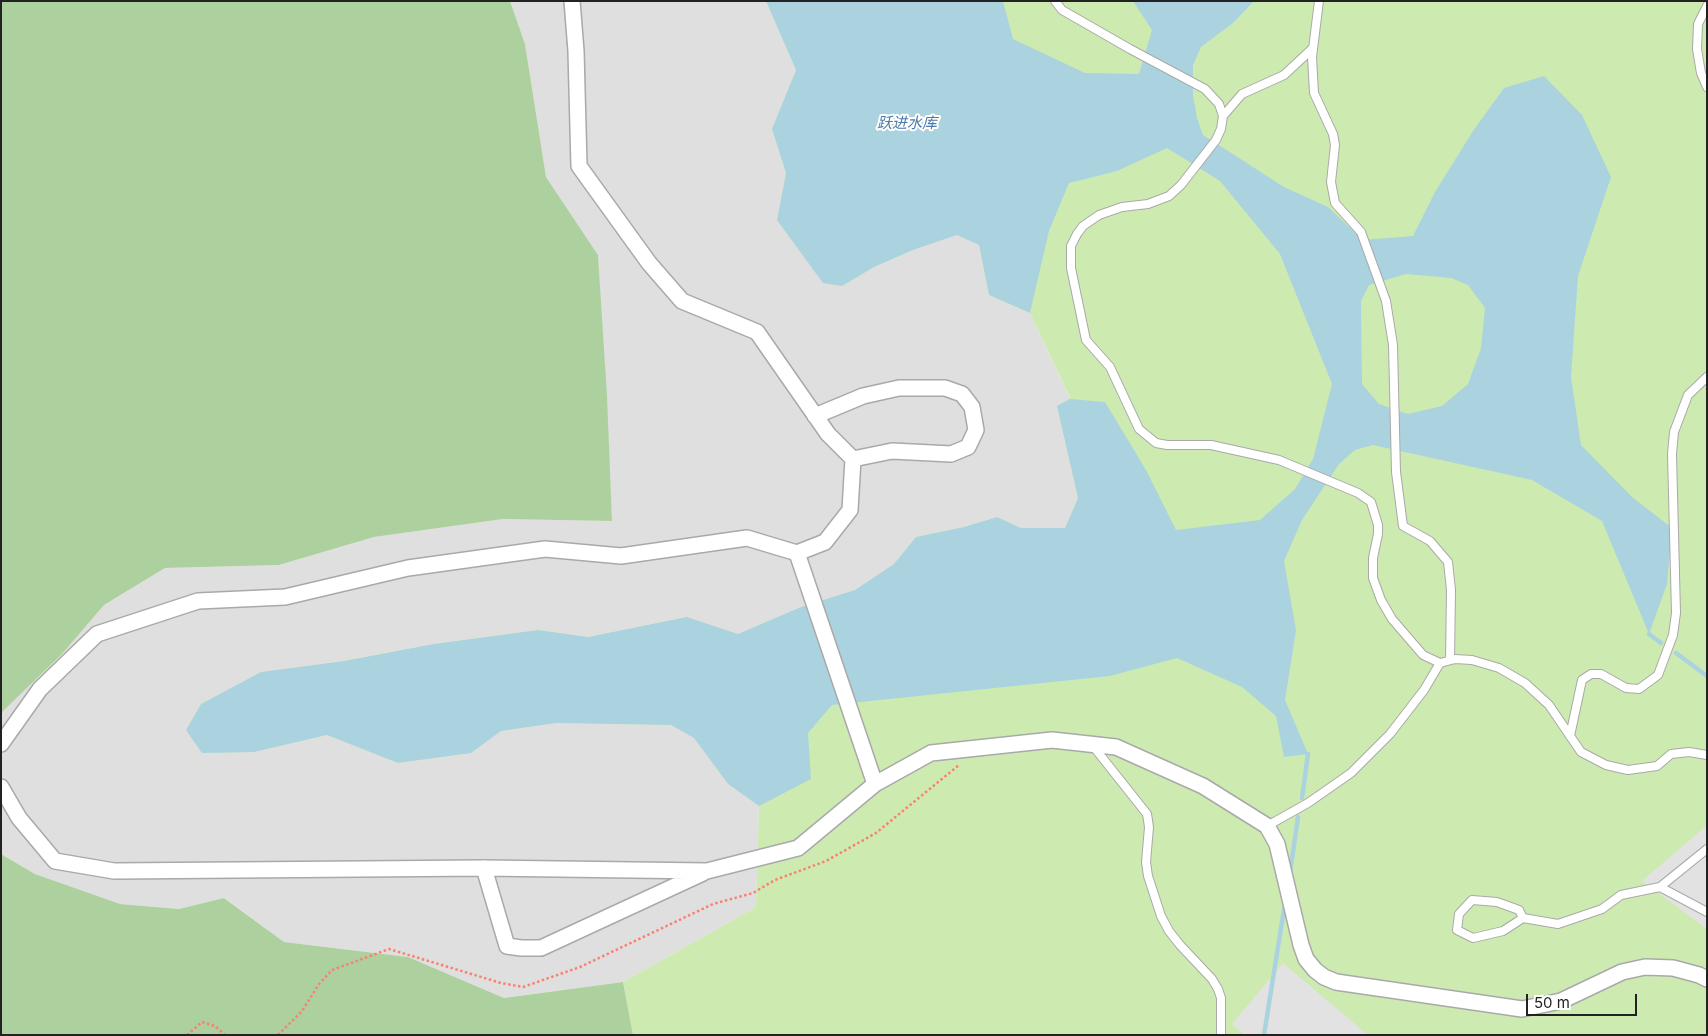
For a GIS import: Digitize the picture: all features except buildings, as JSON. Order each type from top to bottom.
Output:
[{"type":"street","points":[[1,744],[40,689],[97,634],[198,601],[285,597],[408,568],[545,549],[621,556],[747,538],[797,553],[825,542],[850,510],[853,458],[828,434],[757,332],[682,302],[650,263],[579,166],[576,51],[572,1]]},
{"type":"street","points":[[815,416],[863,396],[899,388],[945,388],[962,394],[972,407],[976,430],[968,447],[951,454],[892,451],[853,458]]},
{"type":"street","points":[[797,553],[875,784]]},
{"type":"street","points":[[484,868],[507,946],[541,948],[708,871],[798,848],[875,784],[931,753],[1052,740],[1116,747],[1203,786],[1267,826],[1277,844],[1306,959],[1324,978],[1336,982],[1522,1009],[1561,1001],[1622,972],[1645,967],[1673,968],[1707,979]]},
{"type":"street","points":[[1,787],[20,818],[55,861],[114,871],[484,868],[708,871]]},
{"type":"lane","points":[[1055,1],[1062,10],[1205,89],[1219,104],[1223,116],[1221,129],[1216,140],[1181,185],[1169,196],[1148,204],[1122,207],[1099,215],[1084,226],[1072,246],[1071,268],[1086,340],[1110,367],[1139,429],[1156,443],[1167,445],[1211,445],[1279,460],[1358,493],[1371,502],[1378,525],[1373,558],[1374,578],[1381,600],[1392,619],[1423,655],[1440,663],[1450,660],[1472,660],[1499,668],[1525,683],[1549,706],[1581,752],[1606,765],[1628,770],[1657,766],[1671,754],[1689,752],[1707,755]]},
{"type":"lane","points":[[1319,1],[1312,57],[1314,93],[1333,134],[1335,145],[1331,182],[1335,202],[1361,232],[1386,301],[1393,345],[1396,472],[1403,526],[1430,540],[1448,562],[1451,590],[1450,660]]},
{"type":"lane","points":[[1707,6],[1698,24],[1697,50],[1701,73],[1707,87]]},
{"type":"lane","points":[[1223,116],[1242,94],[1284,75],[1313,48]]},
{"type":"lane","points":[[1570,736],[1582,680],[1591,674],[1601,674],[1626,688],[1639,689],[1658,675],[1673,635],[1676,613],[1672,454],[1674,432],[1688,395],[1707,377]]},
{"type":"lane","points":[[1267,826],[1308,803],[1351,773],[1390,734],[1424,690],[1440,663]]},
{"type":"lane","points":[[1092,744],[1147,814],[1149,827],[1146,862],[1148,876],[1161,916],[1169,931],[1212,979],[1218,989],[1221,998],[1221,1035]]},
{"type":"lane","points":[[1523,918],[1519,910],[1497,902],[1472,900],[1459,914],[1457,930],[1472,938],[1503,932],[1523,918],[1558,924],[1602,909],[1621,895],[1660,887],[1707,849]]},
{"type":"lane","points":[[1660,887],[1707,912]]},
{"type":"path","points":[[278,1035],[302,1012],[319,984],[332,970],[389,949],[523,987],[580,967],[713,904],[753,893],[775,880],[826,861],[876,832],[979,748]]},
{"type":"path","points":[[187,1035],[202,1022],[216,1026],[225,1035]]},
{"type":"shaded area","points":[[510,1],[766,1],[796,70],[772,129],[786,173],[777,220],[874,267],[913,250],[957,235],[979,245],[989,295],[1030,313],[1070,399],[1057,406],[1078,498],[1065,528],[1021,528],[997,517],[964,527],[916,537],[894,564],[855,590],[801,607],[738,634],[687,617],[588,637],[538,630],[434,644],[344,661],[261,672],[201,704],[186,730],[254,752],[327,735],[398,763],[471,753],[501,731],[556,723],[671,725],[694,738],[728,784],[759,806],[756,907],[623,982],[504,998],[408,957],[284,942],[225,898],[179,909],[119,904],[35,874],[1,854],[1,713],[62,654],[104,605],[165,568],[279,565],[374,537],[503,519],[612,521],[598,255],[546,177],[525,44]]},
{"type":"shaded area","points":[[1707,825],[1707,929],[1642,881]]},
{"type":"shaded area","points":[[1283,963],[1368,1035],[1244,1035],[1232,1024]]},
{"type":"green space","points":[[1,1],[510,1],[525,44],[546,177],[598,255],[607,396],[612,521],[503,519],[374,537],[279,565],[165,568],[104,605],[62,654],[1,713]]},
{"type":"green space","points":[[766,1],[1707,1],[1707,1035],[633,1035],[623,982],[756,907],[759,806],[728,784],[694,738],[671,725],[556,723],[501,731],[471,753],[398,763],[327,735],[254,752],[202,753],[186,730],[201,704],[261,672],[344,661],[434,644],[538,630],[588,637],[687,617],[738,634],[801,607],[855,590],[894,564],[916,537],[964,527],[997,517],[1021,528],[1065,528],[1078,498],[1057,406],[1070,398],[1030,313],[989,295],[979,245],[956,235],[913,250],[874,267],[842,286],[823,283],[777,220],[786,173],[772,129],[796,70]]},
{"type":"green space","points":[[1,854],[35,874],[120,904],[179,909],[224,898],[284,942],[408,957],[504,998],[623,982],[633,1035],[1,1035]]},
{"type":"water","name":"跃进水库","points":[[766,1],[1003,1],[1013,39],[1085,73],[1139,74],[1152,30],[1133,1],[1254,1],[1233,23],[1201,47],[1193,65],[1193,95],[1197,118],[1203,135],[1284,187],[1328,207],[1363,240],[1413,236],[1435,192],[1473,131],[1504,88],[1544,76],[1582,115],[1611,177],[1578,276],[1571,377],[1581,445],[1632,497],[1672,528],[1667,584],[1649,634],[1602,521],[1532,480],[1373,445],[1355,450],[1339,464],[1302,520],[1284,561],[1296,630],[1285,700],[1308,754],[1284,757],[1276,716],[1242,687],[1177,658],[1110,676],[832,705],[808,733],[811,779],[759,806],[728,784],[694,738],[671,725],[556,723],[501,731],[471,753],[398,763],[327,735],[254,752],[202,753],[186,730],[201,704],[261,672],[344,661],[434,644],[538,630],[588,637],[687,617],[738,634],[801,607],[855,590],[894,564],[916,537],[964,527],[997,517],[1021,528],[1065,528],[1078,498],[1057,406],[1070,399],[1105,402],[1146,470],[1176,530],[1260,520],[1295,489],[1313,459],[1332,384],[1280,254],[1220,181],[1167,148],[1117,171],[1069,183],[1049,231],[1030,313],[989,295],[979,245],[957,235],[913,250],[874,267],[842,286],[823,283],[777,220],[786,173],[772,129],[796,70]],"holes":[[[1406,274],[1451,278],[1468,285],[1485,308],[1481,348],[1468,384],[1442,406],[1408,414],[1379,404],[1362,384],[1361,301],[1369,285]]]},
{"type":"waterway","points":[[1649,634],[1661,643]]},
{"type":"waterway","points":[[1676,653],[1707,676]]},
{"type":"waterway","points":[[1302,798],[1308,754]]},
{"type":"waterway","points":[[1290,873],[1298,817]]},
{"type":"waterway","points":[[1264,1035],[1285,903]]}]
